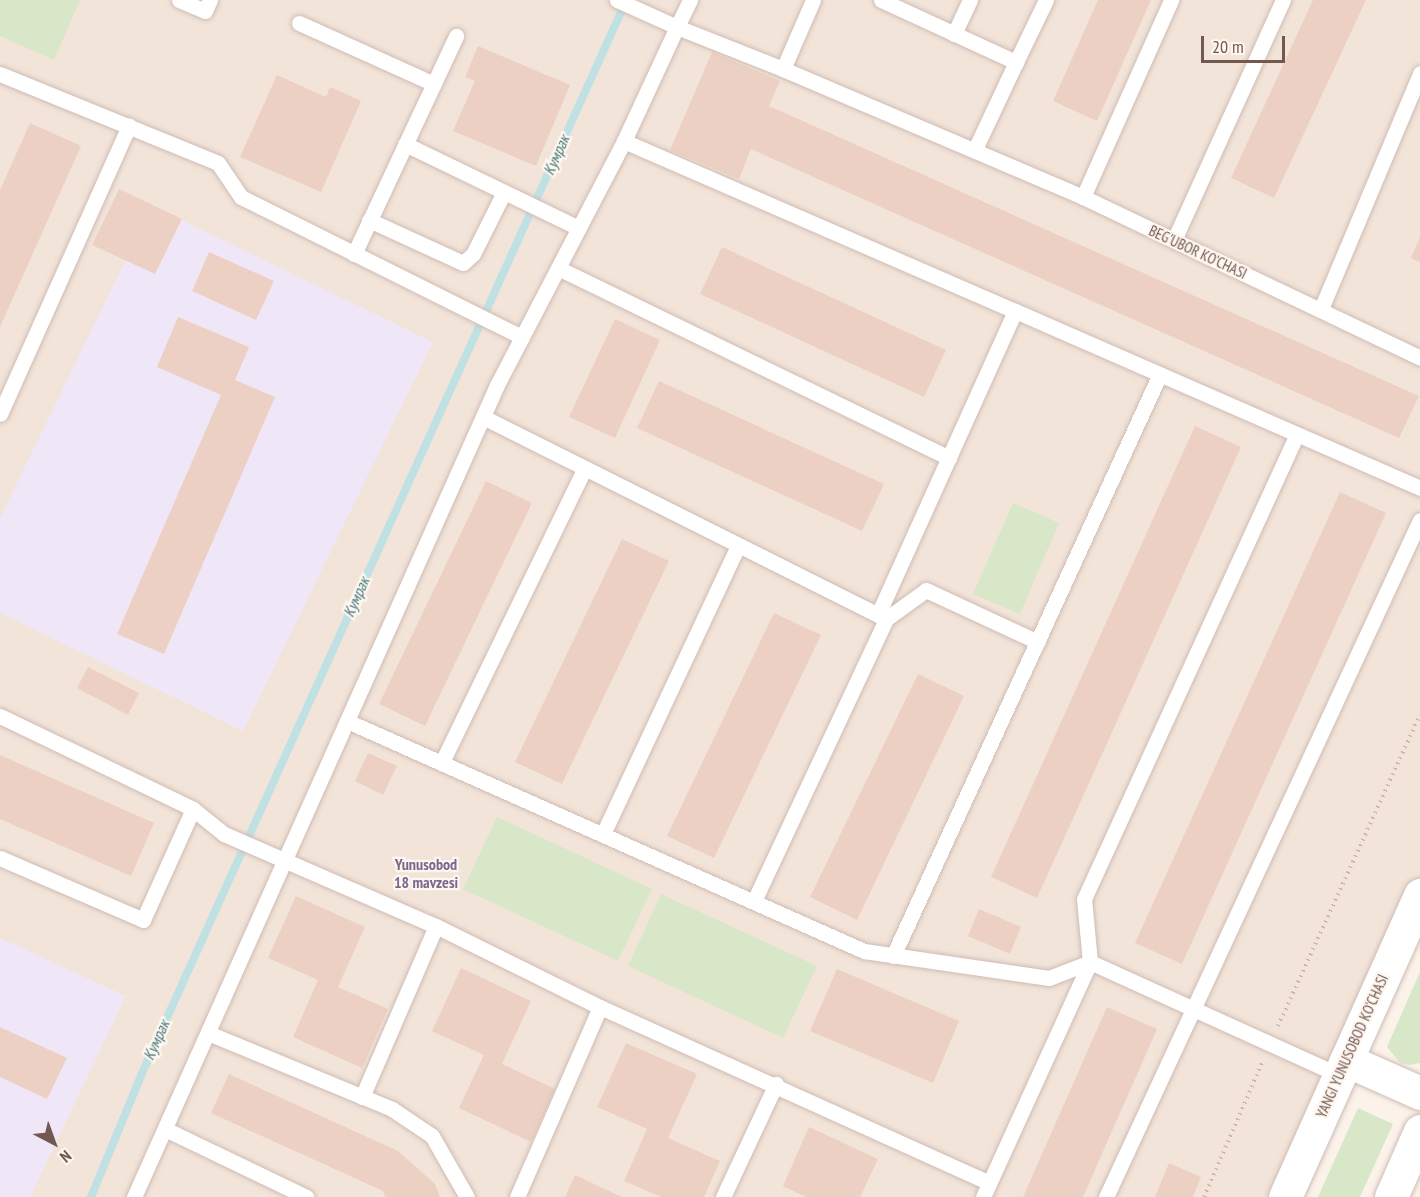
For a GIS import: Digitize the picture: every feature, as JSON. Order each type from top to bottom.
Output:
[{"type":"main road","name":"YANGI YUNUSOBOD KO'CHASI","points":[[1285,1197],[1420,895]]},
{"type":"main road","points":[[1342,1068],[1420,1093]]},
{"type":"main road","points":[[1391,1197],[1420,1131]]},
{"type":"lane","points":[[179,0],[205,12],[210,0]]},
{"type":"lane","name":"BEG'UBOR KO'CHASI","points":[[617,0],[677,27],[975,149],[1083,197],[1420,358]]},
{"type":"lane","points":[[134,1197],[483,417],[522,336],[624,141],[690,0]]},
{"type":"lane","points":[[783,69],[813,0]]},
{"type":"lane","points":[[881,0],[1016,62]]},
{"type":"lane","points":[[954,34],[969,0]]},
{"type":"lane","points":[[975,149],[1046,0]]},
{"type":"lane","points":[[1083,197],[1171,0]]},
{"type":"lane","points":[[1174,240],[1282,0]]},
{"type":"lane","points":[[299,23],[434,84]]},
{"type":"lane","points":[[354,254],[456,36]]},
{"type":"lane","points":[[1321,309],[1420,73]]},
{"type":"lane","points":[[0,74],[218,163],[241,197],[522,336]]},
{"type":"lane","points":[[0,414],[129,126]]},
{"type":"lane","points":[[624,141],[1420,488]]},
{"type":"lane","points":[[405,144],[579,228]]},
{"type":"lane","points":[[369,220],[464,263],[473,254],[504,192]]},
{"type":"lane","points":[[558,268],[949,458]]},
{"type":"lane","points":[[754,902],[882,617],[1015,310]]},
{"type":"lane","points":[[893,956],[1160,374]]},
{"type":"lane","points":[[483,417],[584,470],[882,617]]},
{"type":"lane","points":[[0,716],[193,809],[224,834],[436,926],[600,1006],[776,1084],[986,1190],[1090,962],[1084,899],[1297,434]]},
{"type":"lane","points":[[442,762],[584,470]]},
{"type":"lane","points":[[1106,1197],[1192,1007],[1420,520]]},
{"type":"lane","points":[[603,834],[738,546]]},
{"type":"lane","points":[[882,617],[926,590],[1038,642]]},
{"type":"lane","points":[[347,721],[864,951],[1049,978],[1090,962],[1271,1042],[1342,1068]]},
{"type":"lane","points":[[0,858],[143,920],[193,809]]},
{"type":"lane","points":[[362,1097],[436,926]]},
{"type":"lane","points":[[517,1197],[600,1006]]},
{"type":"lane","points":[[208,1032],[392,1109],[432,1136],[466,1197]]},
{"type":"lane","points":[[723,1197],[776,1084]]},
{"type":"lane","points":[[165,1129],[306,1197]]},
{"type":"path","points":[[1204,1197],[1271,1042],[1420,715]]},
{"type":"shaded area","name":"Yunusobod 18 mavzesi","points":[[0,0],[1420,0],[1420,895],[1285,1197],[0,1197]]},
{"type":"shaded area","points":[[152,206],[433,342],[243,731],[0,613],[0,518]]},
{"type":"shaded area","points":[[0,938],[126,996],[30,1197],[0,1197]]},
{"type":"green space","points":[[0,0],[80,0],[54,60],[0,36]]},
{"type":"green space","points":[[1013,503],[1059,523],[1020,614],[973,594]]},
{"type":"green space","points":[[497,817],[652,889],[618,961],[463,889]]},
{"type":"green space","points":[[661,894],[817,966],[783,1038],[628,966]]},
{"type":"green space","points":[[1420,972],[1420,1063],[1410,1065],[1400,1063],[1387,1047]]},
{"type":"green space","points":[[1358,1108],[1393,1124],[1360,1197],[1318,1197]]},
{"type":"building","points":[[1098,0],[1151,0],[1097,121],[1053,101]]},
{"type":"building","points":[[1313,0],[1366,0],[1274,198],[1231,178]]},
{"type":"building","points":[[478,46],[570,85],[536,166],[453,131],[475,81],[465,77]]},
{"type":"building","points":[[712,52],[780,81],[769,106],[1419,396],[1399,438],[751,149],[739,179],[670,150]]},
{"type":"building","points":[[277,75],[326,97],[330,87],[361,101],[321,192],[240,157]]},
{"type":"building","points":[[30,123],[81,146],[0,327],[0,190]]},
{"type":"building","points":[[119,189],[182,219],[155,274],[92,245]]},
{"type":"building","points":[[1420,237],[1420,262],[1411,258]]},
{"type":"building","points":[[722,247],[946,350],[924,397],[700,294]]},
{"type":"building","points":[[209,252],[274,281],[256,320],[192,291]]},
{"type":"building","points":[[178,317],[249,347],[235,380],[275,397],[164,654],[117,634],[221,395],[157,367]]},
{"type":"building","points":[[615,319],[660,340],[615,438],[569,417]]},
{"type":"building","points":[[659,381],[884,484],[862,531],[637,428]]},
{"type":"building","points":[[1195,426],[1241,447],[1037,898],[991,877]]},
{"type":"building","points":[[486,481],[532,503],[425,726],[379,704]]},
{"type":"building","points":[[1340,492],[1386,513],[1182,964],[1135,943]]},
{"type":"building","points":[[622,539],[669,561],[562,784],[515,762]]},
{"type":"building","points":[[774,613],[821,635],[714,858],[667,836]]},
{"type":"building","points":[[88,667],[139,693],[128,715],[77,688]]},
{"type":"building","points":[[918,674],[964,696],[857,920],[810,897]]},
{"type":"building","points":[[368,753],[397,766],[383,795],[355,781]]},
{"type":"building","points":[[0,755],[154,823],[131,876],[0,819]]},
{"type":"building","points":[[296,896],[365,927],[338,987],[388,1009],[362,1068],[293,1037],[318,980],[268,958]]},
{"type":"building","points":[[979,909],[1021,927],[1010,954],[968,936]]},
{"type":"building","points":[[461,968],[531,1001],[502,1064],[555,1089],[531,1142],[459,1108],[484,1055],[432,1031]]},
{"type":"building","points":[[837,969],[959,1021],[933,1083],[810,1031]]},
{"type":"building","points":[[1107,1007],[1157,1029],[1083,1197],[1023,1197]]},
{"type":"building","points":[[0,1027],[67,1058],[47,1099],[0,1077]]},
{"type":"building","points":[[626,1043],[697,1074],[668,1138],[720,1161],[704,1197],[661,1197],[624,1181],[647,1129],[597,1107]]},
{"type":"building","points":[[229,1074],[398,1151],[435,1184],[440,1197],[385,1197],[383,1191],[211,1113]]},
{"type":"building","points":[[809,1127],[878,1159],[860,1197],[806,1197],[783,1186]]},
{"type":"building","points":[[1169,1163],[1201,1177],[1193,1197],[1155,1197]]},
{"type":"building","points":[[575,1175],[622,1197],[565,1197]]},
{"type":"waterway","name":"Кумрак","points":[[91,1197],[142,1073],[626,1]]},
{"type":"district","name":"Yunusobod 18 mavzesi","points":[[426,873]]}]
